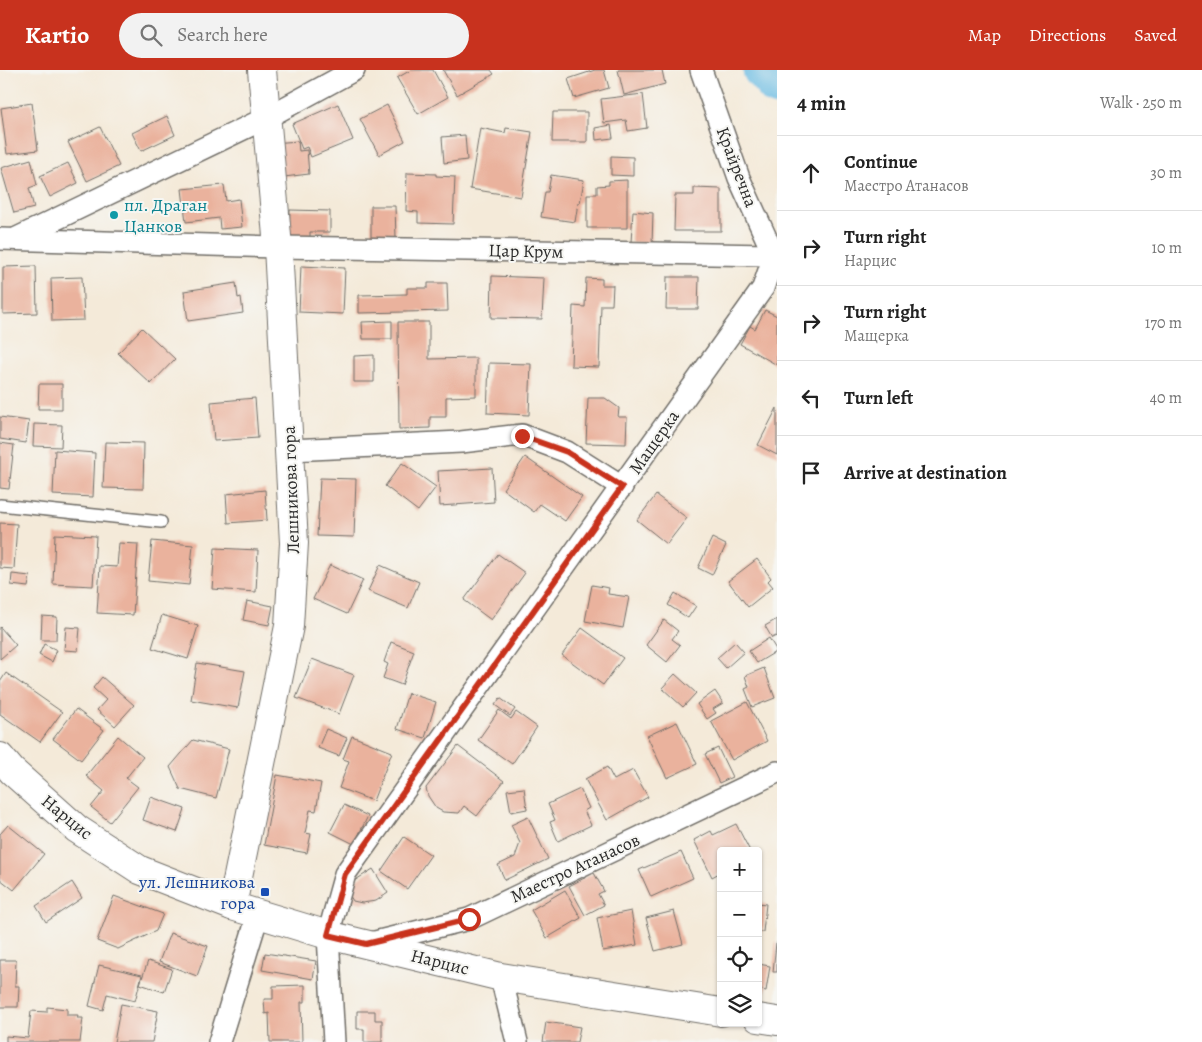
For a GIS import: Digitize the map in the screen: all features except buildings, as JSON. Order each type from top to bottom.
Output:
[{"type":"street","name":"Лешникова гора","points":[[232,906],[289,626],[294,543],[278,247],[262,70]]},
{"type":"street","points":[[8,239],[266,118],[354,70]]},
{"type":"street","name":"Крайречна","points":[[701,70],[739,178],[776,258]]},
{"type":"street","points":[[8,239],[278,247]]},
{"type":"street","name":"Цар Крум","points":[[278,247],[776,258]]},
{"type":"street","name":"Мащерка","points":[[334,1042],[328,935],[345,874],[763,288],[776,258]]},
{"type":"street","points":[[290,450],[461,442],[522,436],[567,452],[622,487]]},
{"type":"street","name":"Нарцис","points":[[0,757],[12,771],[77,829],[132,865],[140,870],[232,906],[328,935],[501,977],[717,1011]]},
{"type":"street","name":"Маестро Атанасов","points":[[366,944],[469,919],[777,772]]},
{"type":"street","points":[[219,1042],[258,915]]},
{"type":"street","points":[[501,977],[517,1042]]},
{"type":"street","points":[[762,1019],[777,1021]]},
{"type":"lane","points":[[0,505],[161,522]]},
{"type":"waterway","points":[[762,70],[777,87]]},
{"type":"place","name":"пл. Драган Цанков","points":[[114,215]]},
{"type":"place","name":"ул. Лешникова гора","points":[[265,892]]},
{"type":"route","points":[[469,919],[366,944],[328,935],[345,874],[622,487],[567,452],[522,436]]}]
